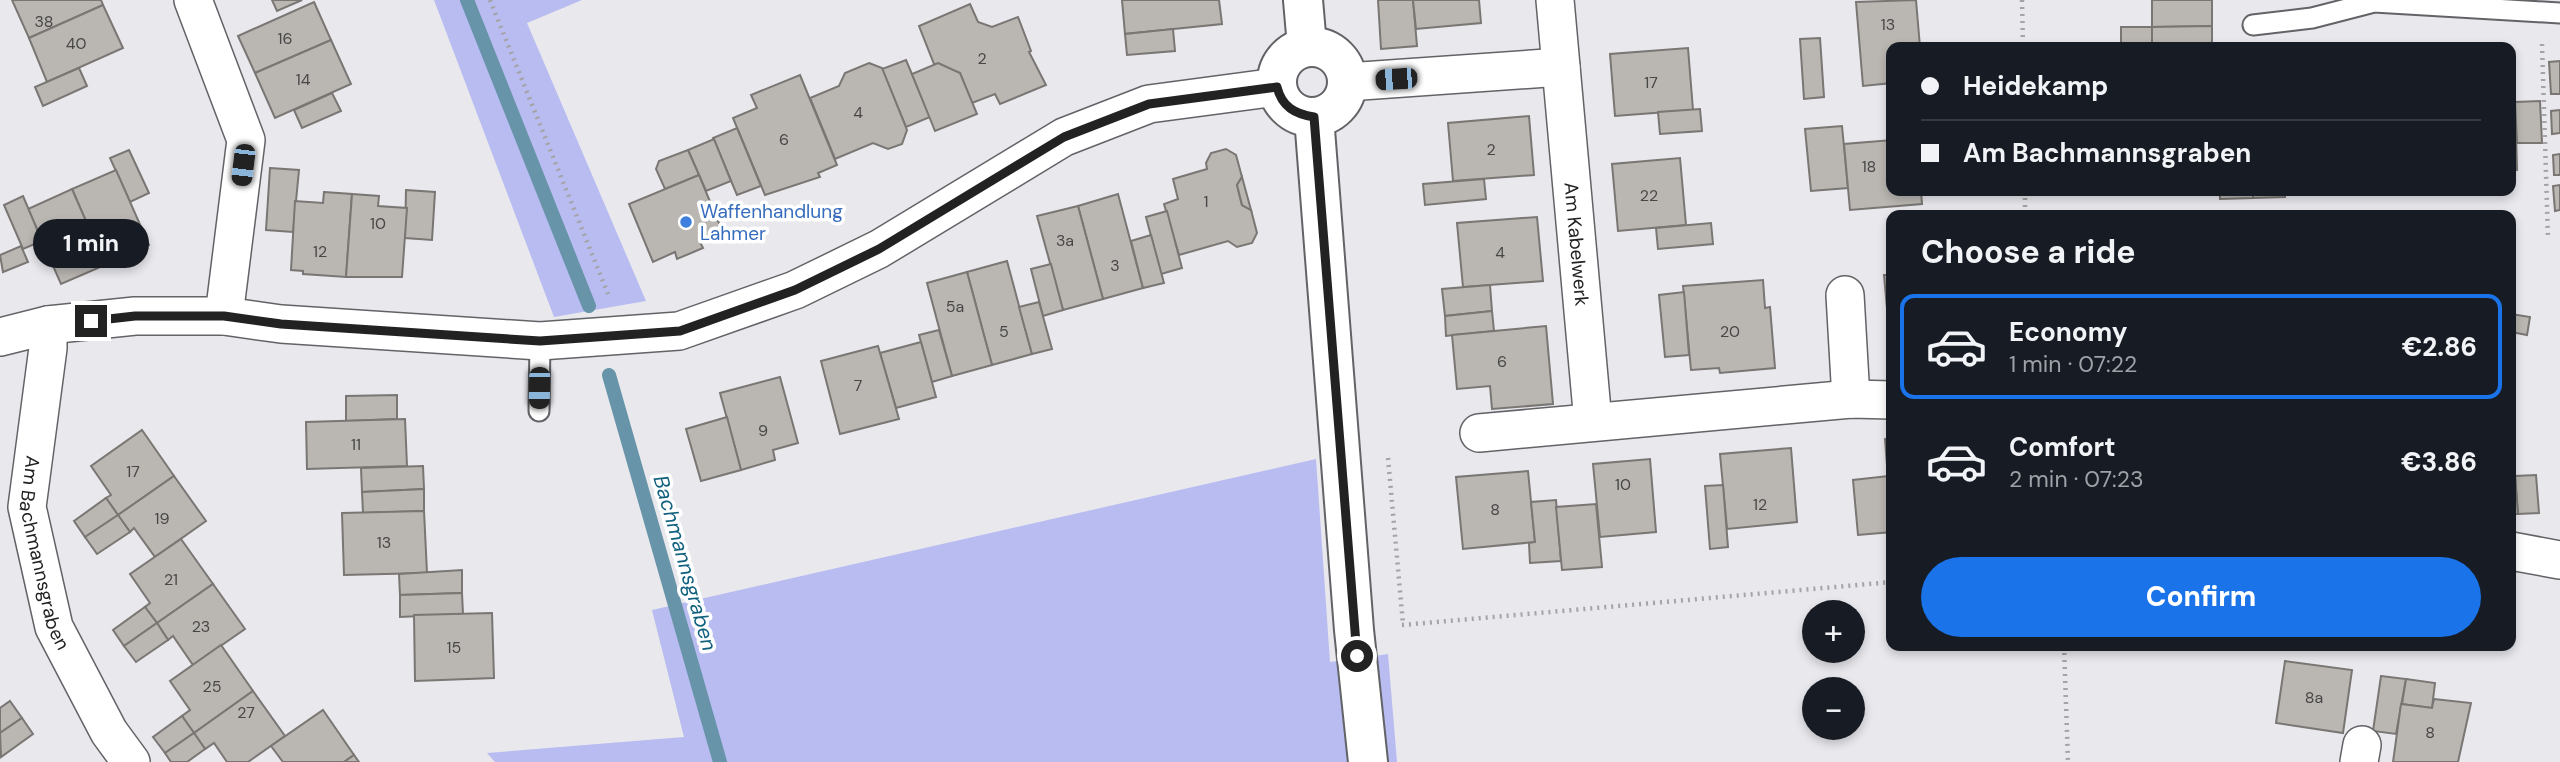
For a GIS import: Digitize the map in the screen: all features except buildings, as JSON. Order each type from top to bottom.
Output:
[{"type":"street","points":[[193,0],[246,140],[224,316]]},
{"type":"street","points":[[1303,0],[1307,46]]},
{"type":"street","name":"Am Kabelwerk","points":[[1555,0],[1593,422]]},
{"type":"street","points":[[1307,46],[1332,52],[1341,61],[1347,82],[1340,103],[1329,113],[1314,117],[1297,114],[1286,107],[1277,87],[1281,64],[1288,56],[1307,46]]},
{"type":"street","points":[[1347,82],[1561,67]]},
{"type":"street","points":[[0,337],[48,325],[135,316],[224,316],[281,324],[540,341],[626,337],[680,331],[795,290],[879,249],[1064,137],[1149,104],[1277,87]]},
{"type":"street","points":[[1314,117],[1368,762]]},
{"type":"street","points":[[1845,295],[1851,399]]},
{"type":"street","name":"Am Bachmannsgraben","points":[[48,325],[48,348],[27,508],[54,627],[109,732],[131,762]]},
{"type":"street","points":[[1479,433],[1851,399],[1886,400]]},
{"type":"street","points":[[2516,552],[2560,560]]},
{"type":"lane","points":[[2253,26],[2312,18],[2374,2],[2551,13]]},
{"type":"lane","points":[[539,411],[540,341]]},
{"type":"path","points":[[490,0],[626,337]]},
{"type":"path","points":[[2022,0],[2022,42]]},
{"type":"path","points":[[2548,239],[2551,13]]},
{"type":"path","points":[[1403,624],[1886,583]]},
{"type":"path","points":[[2064,651],[2068,762]]},
{"type":"shaded area","points":[[434,0],[582,0],[527,23],[646,301],[554,317]]},
{"type":"shaded area","points":[[1316,459],[1330,662],[1388,654],[1397,762],[495,762],[487,753],[684,737],[652,610]]},
{"type":"waterway","name":"Bachmannsgraben","points":[[467,0],[589,306]]},
{"type":"waterway","name":"Bachmannsgraben","points":[[609,375],[720,762]]},
{"type":"place","name":"Waffenhandlung Lahmer","points":[[686,222]]},
{"type":"route","points":[[91,321],[135,316],[224,316],[281,324],[540,341],[626,337],[680,331],[795,290],[879,249],[1064,137],[1149,104],[1277,87],[1286,107],[1297,114],[1314,117],[1357,656]]}]
